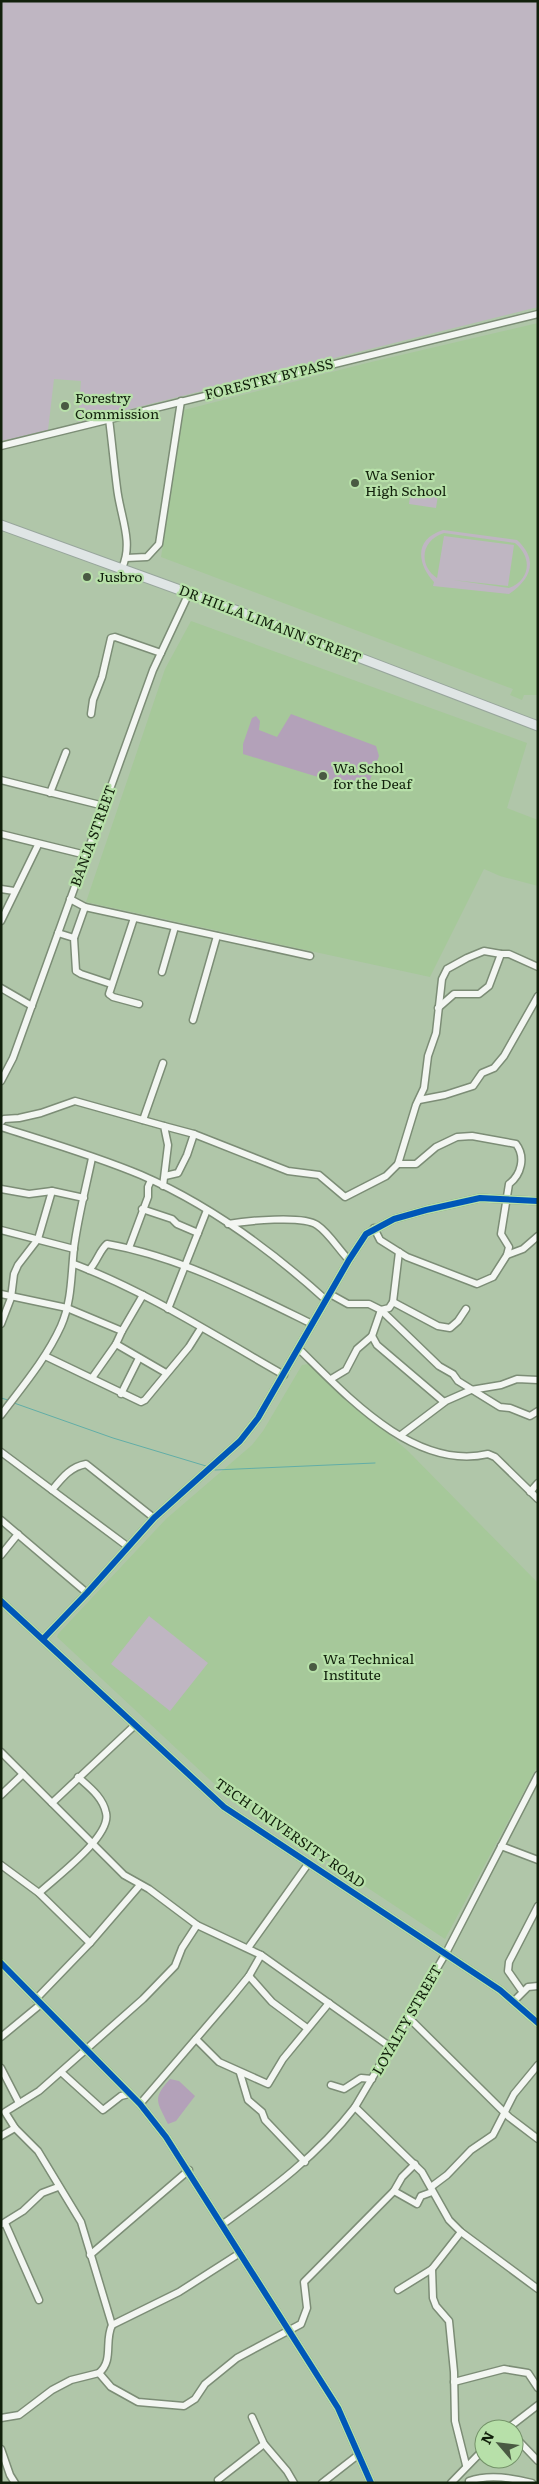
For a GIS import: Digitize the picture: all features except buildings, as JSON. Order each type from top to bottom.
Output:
[{"type":"highway","name":"DR HILLA LIMANN STREET","points":[[1,525],[189,593],[538,726]]},
{"type":"street","name":"FORESTRY BYPASS","points":[[1,446],[538,314]]},
{"type":"street","points":[[126,558],[147,557],[159,544],[181,401]]},
{"type":"street","points":[[109,419],[117,488],[127,538],[126,558],[122,568]]},
{"type":"street","name":"BANJA STREET","points":[[1,1081],[13,1058],[161,653],[189,593]]},
{"type":"street","points":[[91,714],[93,700],[102,677],[111,638],[115,637],[161,653]]},
{"type":"street","points":[[50,793],[66,752]]},
{"type":"street","points":[[1,780],[104,806]]},
{"type":"street","points":[[1,834],[38,845],[86,855]]},
{"type":"street","points":[[1,921],[38,845]]},
{"type":"street","points":[[1,889],[14,892]]},
{"type":"street","points":[[70,899],[85,907],[310,956]]},
{"type":"street","points":[[85,907],[74,938],[76,970],[81,974],[111,984]]},
{"type":"street","points":[[134,918],[109,994],[113,997],[139,1004]]},
{"type":"street","points":[[162,972],[175,927]]},
{"type":"street","points":[[58,933],[74,938]]},
{"type":"street","points":[[193,1020],[217,936]]},
{"type":"street","points":[[1,1122],[4,1119],[27,1116],[76,1101],[194,1134],[288,1171],[319,1175],[345,1197],[386,1176],[398,1164],[424,1088],[439,992],[447,969],[484,951],[509,954],[538,967]]},
{"type":"street","points":[[438,1008],[454,994],[479,994],[488,986],[501,954]]},
{"type":"street","points":[[1,988],[32,1006]]},
{"type":"street","points":[[419,1100],[445,1095],[473,1086],[482,1073],[494,1068],[504,1056],[512,1037],[538,996]]},
{"type":"street","points":[[143,1120],[163,1063]]},
{"type":"street","points":[[1,1126],[152,1180],[207,1210],[271,1252],[326,1300]]},
{"type":"street","points":[[163,1186],[168,1145],[164,1126]]},
{"type":"street","points":[[165,1176],[178,1173],[194,1134]]},
{"type":"street","points":[[374,1228],[377,1238],[399,1252],[477,1284],[493,1277],[507,1255],[509,1247],[501,1234],[509,1184],[517,1178],[521,1163],[520,1149],[516,1144],[472,1136],[457,1137],[436,1147],[416,1164],[398,1164]]},
{"type":"street","points":[[1,1415],[45,1356],[61,1326],[67,1308],[74,1264],[74,1249],[92,1158]]},
{"type":"street","points":[[129,1248],[148,1197],[148,1187],[152,1180]]},
{"type":"street","points":[[1,1188],[29,1194],[52,1192],[84,1198]]},
{"type":"street","points":[[1,1324],[11,1298],[14,1274],[18,1265],[38,1239],[52,1192]]},
{"type":"street","points":[[43,1639],[154,1518],[240,1441],[258,1418],[366,1234],[374,1228],[426,1210],[480,1198],[538,1201]]},
{"type":"street","points":[[142,1210],[172,1218],[177,1224],[198,1233]]},
{"type":"street","points":[[168,1309],[207,1210]]},
{"type":"street","points":[[228,1224],[250,1220],[304,1219],[317,1225],[349,1260]]},
{"type":"street","points":[[1,1230],[74,1249]]},
{"type":"street","points":[[507,1255],[523,1249],[538,1236]]},
{"type":"street","points":[[89,1270],[97,1262],[101,1250],[108,1244],[129,1248],[186,1266],[241,1289],[312,1324]]},
{"type":"street","points":[[381,1310],[388,1308],[393,1302],[399,1252]]},
{"type":"street","points":[[74,1264],[143,1295],[284,1375]]},
{"type":"street","points":[[1,1294],[11,1298],[67,1308],[122,1331]]},
{"type":"street","points":[[330,1294],[348,1304],[369,1304],[381,1310],[439,1366],[471,1390],[500,1407],[510,1408],[530,1416],[538,1411]]},
{"type":"street","points":[[92,1378],[116,1344],[143,1295]]},
{"type":"street","points":[[393,1302],[438,1326],[450,1328],[458,1321],[466,1308]]},
{"type":"street","points":[[331,1379],[346,1370],[357,1349],[372,1336],[381,1310]]},
{"type":"street","points":[[45,1356],[141,1402],[145,1400],[189,1347],[201,1328]]},
{"type":"street","points":[[372,1336],[377,1345],[444,1402]]},
{"type":"street","points":[[116,1344],[166,1374]]},
{"type":"street","points":[[299,1349],[373,1419],[431,1451],[453,1456],[488,1454],[495,1457],[538,1499]]},
{"type":"street","points":[[121,1394],[139,1358]]},
{"type":"street","points":[[402,1435],[444,1402],[471,1390],[501,1385],[517,1379],[538,1380]]},
{"type":"street","points":[[1,1452],[127,1546]]},
{"type":"street","points":[[52,1490],[65,1474],[86,1464],[154,1518]]},
{"type":"street","points":[[530,1492],[538,1483]]},
{"type":"street","points":[[1,1520],[87,1593]]},
{"type":"street","points":[[1,1555],[18,1534]]},
{"type":"street","name":"TECH UNIVERSITY ROAD","points":[[2,1603],[224,1807],[446,1953],[514,2001],[538,2023]]},
{"type":"street","points":[[52,1803],[134,1726]]},
{"type":"street","points":[[1,1752],[124,1875],[149,1889],[197,1925],[261,1955],[392,2048]]},
{"type":"street","points":[[1,1794],[23,1774]]},
{"type":"street","name":"LOYALTY STREET","points":[[223,2224],[278,2185],[305,2162],[338,2128],[355,2107],[392,2048],[446,1953],[538,1775]]},
{"type":"street","points":[[39,1892],[92,1844],[106,1827],[107,1814],[100,1798],[78,1777]]},
{"type":"street","points":[[501,1846],[538,1860]]},
{"type":"street","points":[[248,1948],[308,1864]]},
{"type":"street","points":[[1,1865],[39,1892],[90,1943]]},
{"type":"street","points":[[36,1999],[90,1943],[140,1885]]},
{"type":"street","points":[[522,1990],[508,1971],[509,1962],[538,1906]]},
{"type":"street","points":[[112,2325],[81,2222],[38,2151],[15,2128],[5,2112],[39,2091],[143,1999],[175,1966],[182,1948],[197,1925]]},
{"type":"street","points":[[140,2104],[249,1976],[261,1955]]},
{"type":"street","points":[[1,1963],[140,2104],[166,2137],[189,2170],[338,2408],[371,2483]]},
{"type":"street","points":[[249,1976],[272,2002],[307,2028]]},
{"type":"street","points":[[514,2001],[522,1990],[538,1986]]},
{"type":"street","points":[[196,2039],[212,2058],[240,2074],[268,2084],[283,2058],[329,2003]]},
{"type":"street","points":[[1,2037],[41,2004]]},
{"type":"street","points":[[409,2018],[505,2113],[538,2139]]},
{"type":"street","points":[[394,2192],[417,2204],[422,2196],[432,2190],[471,2150],[493,2135],[525,2079],[538,2065]]},
{"type":"street","points":[[1,2068],[19,2103]]},
{"type":"street","points":[[61,2072],[103,2110],[121,2096],[129,2094]]},
{"type":"street","points":[[240,2074],[248,2100],[262,2112],[265,2120],[305,2162]]},
{"type":"street","points":[[331,2085],[344,2089],[362,2078],[372,2079]]},
{"type":"street","points":[[355,2107],[415,2164],[449,2220],[462,2232],[538,2289]]},
{"type":"street","points":[[1,2136],[15,2128]]},
{"type":"street","points":[[99,2373],[111,2387],[138,2402],[184,2406],[194,2399],[205,2384],[237,2358],[301,2324],[305,2318],[307,2308],[304,2282],[394,2192],[402,2177],[415,2164]]},
{"type":"street","points":[[90,2255],[189,2170]]},
{"type":"street","points":[[40,2300],[3,2223],[23,2211],[42,2193],[58,2186]]},
{"type":"street","points":[[398,2290],[432,2269],[462,2232]]},
{"type":"street","points":[[1,2418],[19,2415],[52,2390],[71,2380],[99,2373],[108,2360],[107,2334],[112,2325],[179,2292],[240,2253]]},
{"type":"street","points":[[432,2269],[433,2298],[436,2306],[449,2321],[455,2421],[466,2465]]},
{"type":"street","points":[[454,2382],[504,2369],[528,2373],[538,2388]]},
{"type":"street","points":[[520,2419],[538,2405]]},
{"type":"street","points":[[252,2417],[264,2444],[287,2471],[294,2483]]},
{"type":"street","points":[[218,2480],[264,2444]]},
{"type":"street","points":[[524,2446],[538,2461]]},
{"type":"street","points":[[1,2450],[15,2483]]},
{"type":"street","points":[[322,2483],[358,2455]]},
{"type":"street","points":[[451,2483],[474,2458]]},
{"type":"street","points":[[461,2473],[470,2482],[478,2478],[516,2479],[532,2483]]},
{"type":"shaded area","points":[[1,1],[538,1],[538,307],[78,422],[81,381],[54,379],[48,430],[1,441]]},
{"type":"shaded area","name":"Wa Senior High School","points":[[538,323],[538,695],[524,695],[522,700],[510,695],[513,689],[161,557],[184,410],[367,363]]},
{"type":"shaded area","points":[[411,490],[438,495],[436,508],[409,504]]},
{"type":"shaded area","points":[[443,530],[517,540],[524,547],[528,555],[530,569],[523,582],[509,594],[433,586],[434,582],[424,567],[421,552],[427,539]],"holes":[[[444,533],[515,543],[525,555],[527,568],[521,580],[509,588],[453,580],[508,586],[514,545],[444,536],[437,578],[431,573],[425,560],[425,553],[431,541],[436,536]]]},
{"type":"shaded area","name":"Wa School for the Deaf","points":[[191,621],[527,743],[507,808],[538,820],[538,886],[500,876],[484,869],[430,977],[86,902],[165,669]]},
{"type":"shaded area","points":[[291,714],[376,746],[379,756],[370,780],[361,785],[318,777],[243,754],[243,744],[252,718],[256,716],[260,721],[259,730],[277,737]]},
{"type":"shaded area","name":"Wa Technical Institute","points":[[308,1364],[408,1451],[538,1583],[538,1765],[445,1939],[224,1793],[57,1637],[166,1519],[252,1445],[263,1431],[302,1365]]},
{"type":"shaded area","points":[[149,1616],[208,1663],[170,1711],[111,1664]]},
{"type":"shaded area","points":[[170,2079],[179,2081],[195,2096],[176,2121],[168,2124],[158,2100],[161,2091]]},
{"type":"waterway","points":[[1,1398],[8,1400]]},
{"type":"waterway","points":[[14,1403],[113,1438],[206,1466]]},
{"type":"waterway","points":[[215,1470],[375,1463]]},
{"type":"cycle path","points":[[43,1639],[154,1518],[240,1441],[258,1418],[366,1234],[394,1219],[480,1198],[538,1201]]},
{"type":"cycle path","points":[[1,1601],[224,1807],[500,1990],[538,2023]]},
{"type":"cycle path","points":[[1,1963],[140,2104],[166,2137],[338,2408],[371,2483]]},
{"type":"place","name":"Forestry Commission","points":[[65,406]]},
{"type":"place","name":"Wa Senior High School","points":[[355,483]]},
{"type":"place","name":"Jusbro","points":[[87,577]]},
{"type":"place","name":"Wa School for the Deaf","points":[[323,776]]},
{"type":"place","name":"Wa Technical Institute","points":[[313,1667]]}]
